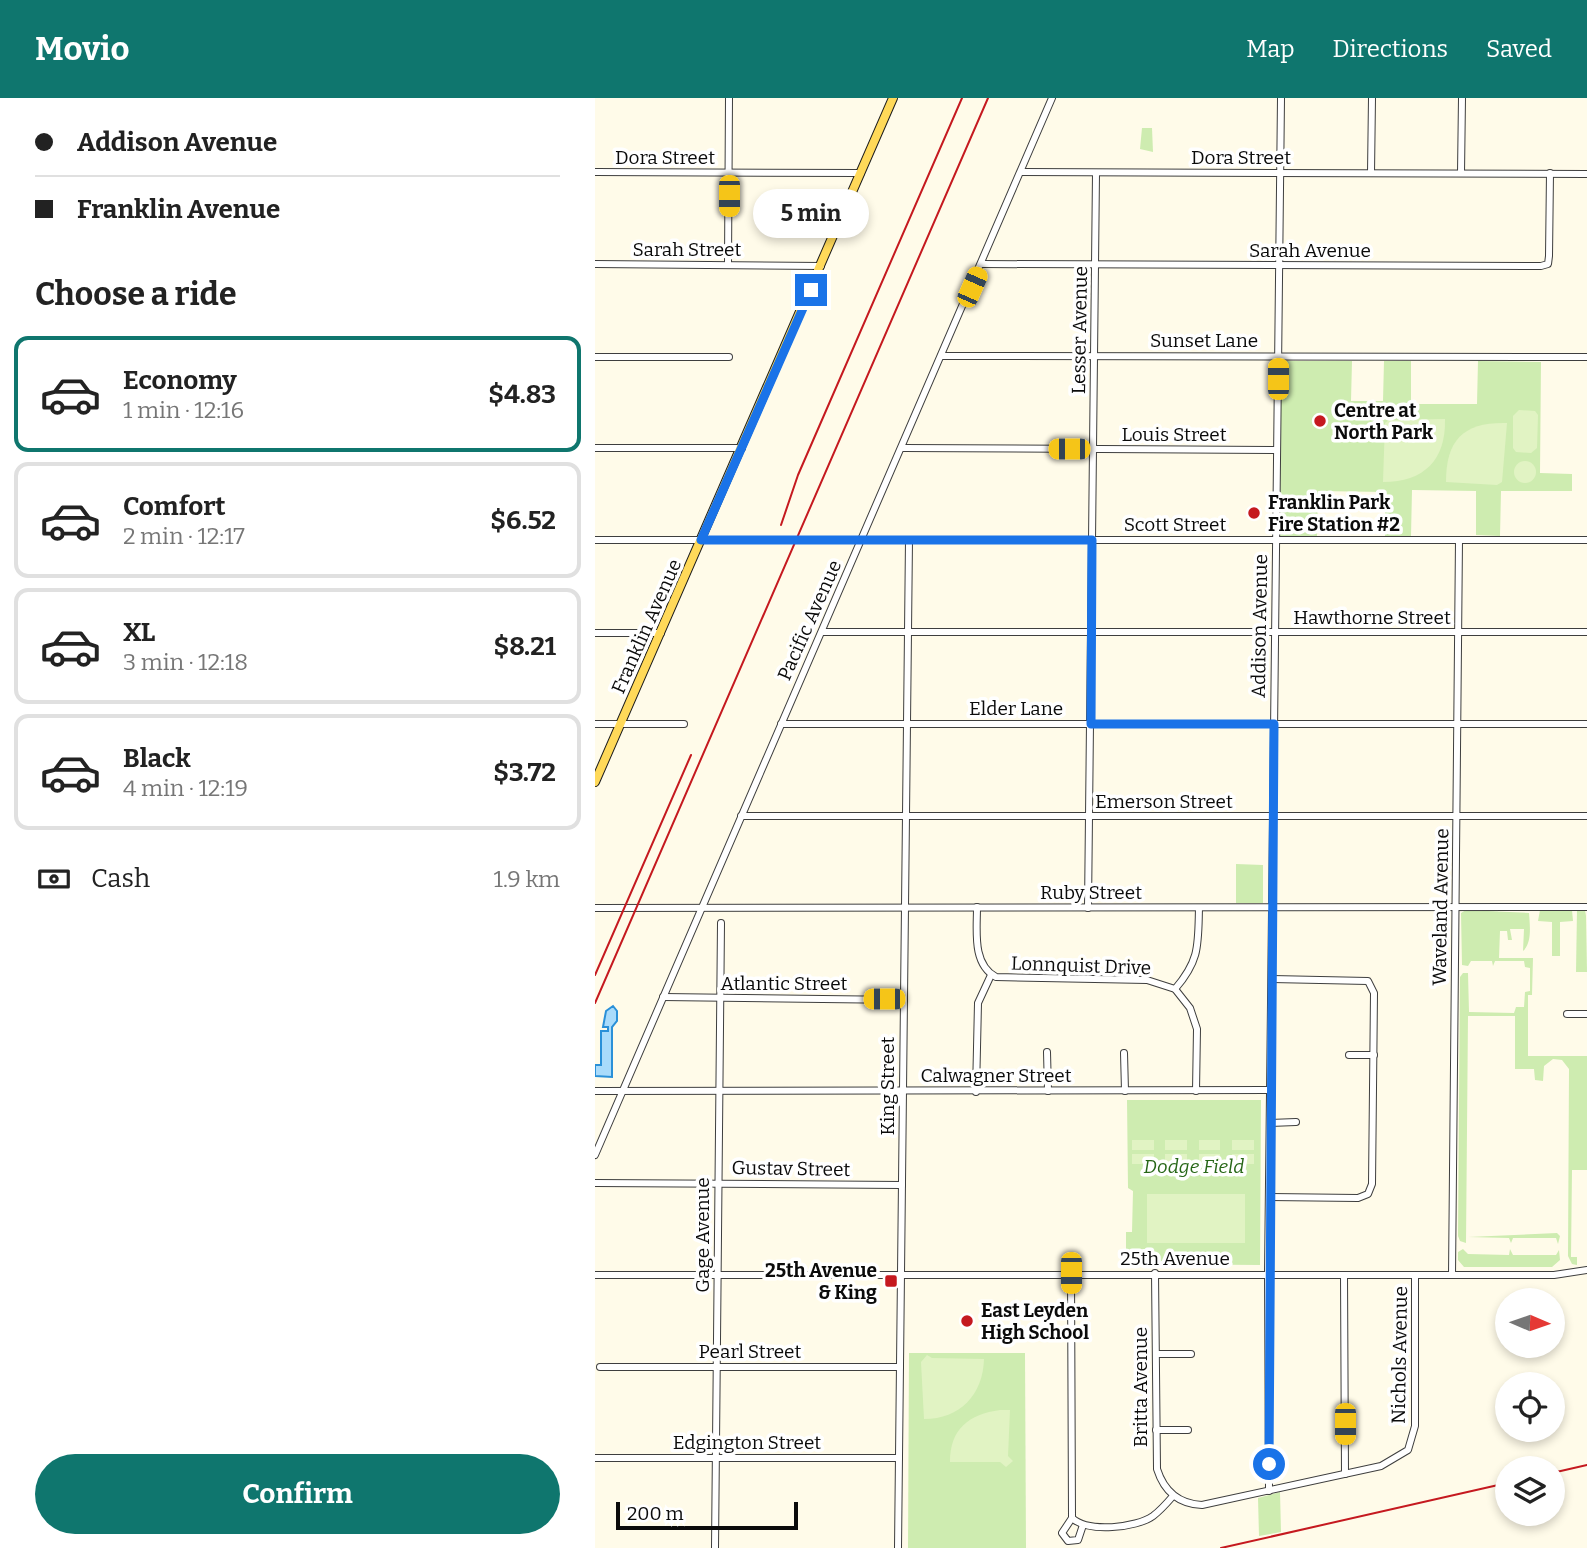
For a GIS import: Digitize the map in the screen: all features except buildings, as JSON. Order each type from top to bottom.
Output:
[{"type":"main road","name":"Franklin Avenue","points":[[595,782],[894,98]]},
{"type":"street","points":[[728,264],[729,98]]},
{"type":"street","name":"Pacific Avenue","points":[[595,1155],[903,448],[1052,98]]},
{"type":"street","name":"Addison Avenue","points":[[1269,1491],[1268,1274],[1280,98]]},
{"type":"street","points":[[1371,173],[1372,98]]},
{"type":"street","points":[[1461,173],[1462,98]]},
{"type":"street","name":"Dora Street","points":[[595,172],[861,173]]},
{"type":"street","name":"Dora Street","points":[[1021,172],[1587,174]]},
{"type":"street","name":"Lesser Avenue","points":[[1088,908],[1096,173]]},
{"type":"street","name":"Sarah Avenue","points":[[982,264],[1548,264],[1551,173]]},
{"type":"street","name":"Sarah Street","points":[[595,264],[821,266]]},
{"type":"street","name":"Sunset Lane","points":[[941,355],[1587,357]]},
{"type":"street","points":[[595,357],[729,357]]},
{"type":"street","points":[[595,448],[742,448]]},
{"type":"street","name":"Louis Street","points":[[903,448],[1277,450]]},
{"type":"street","name":"Scott Street","points":[[595,540],[1587,540]]},
{"type":"street","name":"King Street","points":[[898,1548],[909,540]]},
{"type":"street","name":"Waveland Avenue","points":[[1452,1275],[1459,540]]},
{"type":"street","name":"Hawthorne Street","points":[[822,632],[1587,632]]},
{"type":"street","points":[[595,633],[661,633]]},
{"type":"street","points":[[595,724],[684,724]]},
{"type":"street","name":"Elder Lane","points":[[781,724],[1587,724]]},
{"type":"street","name":"Emerson Street","points":[[741,816],[1587,816]]},
{"type":"street","name":"Ruby Street","points":[[595,908],[1587,907]]},
{"type":"street","name":"Lonnquist Drive","points":[[977,908],[978,952],[991,975],[1003,979],[1147,981],[1175,989],[1190,1008],[1197,1029],[1196,1091]]},
{"type":"street","points":[[1175,989],[1190,970],[1197,954],[1199,908]]},
{"type":"street","name":"Gage Avenue","points":[[715,1548],[720,923]]},
{"type":"street","points":[[976,1092],[978,1003],[991,975]]},
{"type":"street","points":[[1269,1197],[1358,1198],[1368,1194],[1372,1184],[1374,1055],[1374,993],[1368,981],[1272,979]]},
{"type":"street","name":"Atlantic Street","points":[[663,998],[904,999]]},
{"type":"street","points":[[1567,1014],[1587,1014]]},
{"type":"street","points":[[1047,1052],[1048,1091]]},
{"type":"street","points":[[1124,1053],[1125,1091]]},
{"type":"street","points":[[1349,1055],[1374,1055]]},
{"type":"street","name":"Calwagner Street","points":[[595,1091],[1270,1090]]},
{"type":"street","points":[[1270,1123],[1296,1122]]},
{"type":"street","name":"Gustav Street","points":[[595,1183],[902,1185]]},
{"type":"street","name":"25th Avenue","points":[[595,1275],[1554,1275],[1587,1270]]},
{"type":"street","points":[[1071,1273],[1077,1522],[1137,1523],[1153,1516],[1173,1496]]},
{"type":"street","name":"Britta Avenue","points":[[1155,1273],[1157,1469],[1173,1496]]},
{"type":"street","points":[[1344,1275],[1345,1474]]},
{"type":"street","name":"Nichols Avenue","points":[[1173,1496],[1188,1503],[1202,1505],[1392,1462],[1408,1450],[1415,1426],[1415,1275]]},
{"type":"street","points":[[1156,1354],[1191,1354]]},
{"type":"street","name":"Pearl Street","points":[[600,1367],[900,1367]]},
{"type":"street","points":[[1156,1430],[1188,1430]]},
{"type":"street","name":"Edgington Street","points":[[595,1458],[899,1458]]},
{"type":"green space","points":[[1142,128],[1152,128],[1153,152],[1140,149]]},
{"type":"green space","points":[[1281,361],[1352,361],[1351,401],[1383,401],[1384,361],[1411,361],[1411,404],[1477,404],[1478,361],[1541,362],[1540,473],[1572,474],[1572,491],[1501,491],[1500,536],[1476,535],[1476,491],[1412,490],[1411,536],[1385,536],[1385,492],[1318,491],[1317,536],[1280,536]]},
{"type":"green space","points":[[1519,410],[1535,411],[1538,415],[1537,448],[1531,453],[1516,452],[1513,448],[1513,416]]},
{"type":"green space","points":[[1445,419],[1441,446],[1430,466],[1410,478],[1383,482],[1385,423],[1389,420]]},
{"type":"green space","points":[[1507,423],[1502,482],[1497,485],[1446,482],[1449,454],[1460,436],[1479,426]]},
{"type":"green space","points":[[1521,461],[1529,461],[1536,468],[1536,476],[1529,483],[1521,483],[1514,476],[1514,468]]},
{"type":"green space","points":[[1236,864],[1263,865],[1263,903],[1236,903]]},
{"type":"green space","points":[[1466,910],[1529,913],[1530,934],[1526,948],[1523,951],[1524,929],[1510,929],[1512,940],[1508,940],[1507,931],[1500,931],[1499,958],[1533,958],[1532,995],[1528,995],[1528,1056],[1587,1056],[1587,1170],[1572,1170],[1571,1257],[1577,1257],[1577,1265],[1572,1264],[1568,1256],[1569,1069],[1562,1060],[1553,1059],[1544,1066],[1543,1081],[1535,1080],[1534,1069],[1515,1069],[1515,1016],[1468,1016],[1466,1243],[1460,1241],[1458,1236],[1460,977],[1463,973],[1468,973],[1469,1012],[1514,1013],[1516,1007],[1524,1007],[1525,992],[1530,991],[1530,968],[1525,967],[1524,961],[1495,961],[1493,966],[1492,961],[1471,961],[1468,966],[1462,965],[1461,913]]},
{"type":"green space","points":[[1540,910],[1572,910],[1573,921],[1560,922],[1560,956],[1552,956],[1552,922],[1538,921]]},
{"type":"green space","points":[[1577,910],[1585,910],[1586,916],[1587,972],[1576,972]]},
{"type":"green space","name":"Dodge Field","points":[[1127,1100],[1261,1100],[1260,1265],[1126,1264],[1126,1232],[1132,1232],[1133,1191],[1128,1188]]},
{"type":"green space","points":[[1132,1140],[1154,1140],[1154,1150],[1132,1150]]},
{"type":"green space","points":[[1165,1140],[1187,1140],[1187,1150],[1165,1150]]},
{"type":"green space","points":[[1199,1140],[1220,1140],[1220,1150],[1199,1150]]},
{"type":"green space","points":[[1232,1140],[1254,1140],[1254,1150],[1232,1150]]},
{"type":"green space","points":[[1132,1154],[1154,1154],[1154,1164],[1132,1164]]},
{"type":"green space","points":[[1165,1154],[1187,1154],[1187,1164],[1165,1164]]},
{"type":"green space","points":[[1199,1154],[1220,1154],[1220,1164],[1199,1164]]},
{"type":"green space","points":[[1232,1154],[1254,1154],[1254,1164],[1232,1164]]},
{"type":"green space","points":[[1147,1194],[1245,1194],[1245,1243],[1147,1243]]},
{"type":"green space","points":[[1557,1233],[1560,1236],[1558,1244],[1556,1238],[1513,1238],[1511,1243],[1509,1238],[1468,1237]]},
{"type":"green space","points":[[1463,1249],[1468,1254],[1509,1255],[1510,1249],[1513,1255],[1556,1255],[1559,1250],[1560,1260],[1552,1267],[1464,1267],[1458,1260],[1458,1252]]},
{"type":"green space","points":[[909,1353],[1025,1353],[1026,1548],[908,1548]]},
{"type":"green space","points":[[927,1355],[932,1358],[984,1359],[979,1384],[974,1394],[959,1410],[937,1418],[924,1419],[921,1362]]},
{"type":"green space","points":[[1010,1410],[1008,1456],[1013,1461],[1006,1467],[1000,1462],[950,1462],[953,1441],[963,1425],[979,1415]]},
{"type":"green space","points":[[1280,1492],[1281,1532],[1259,1536],[1258,1498]]},
{"type":"water","points":[[613,1006],[617,1011],[617,1021],[612,1027],[612,1077],[595,1076],[595,1065],[601,1065],[601,1031],[608,1031],[608,1027],[603,1027],[606,1011]]},
{"type":"railway","points":[[781,525],[798,475],[962,98]]},
{"type":"railway","points":[[595,1003],[988,98]]},
{"type":"railway","points":[[595,975],[691,755]]},
{"type":"railway","points":[[1565,1470],[1587,1465]]},
{"type":"railway","points":[[1221,1548],[1495,1486]]},
{"type":"place","name":"Centre at North Park","points":[[1320,421]]},
{"type":"place","name":"Franklin Park Fire Station #2","points":[[1254,513]]},
{"type":"place","name":"25th Avenue & King","points":[[891,1281]]},
{"type":"place","name":"East Leyden High School","points":[[967,1321]]},
{"type":"route","points":[[811,290],[701,540],[1092,540],[1091,724],[1274,724],[1268,1274],[1269,1464]]}]
